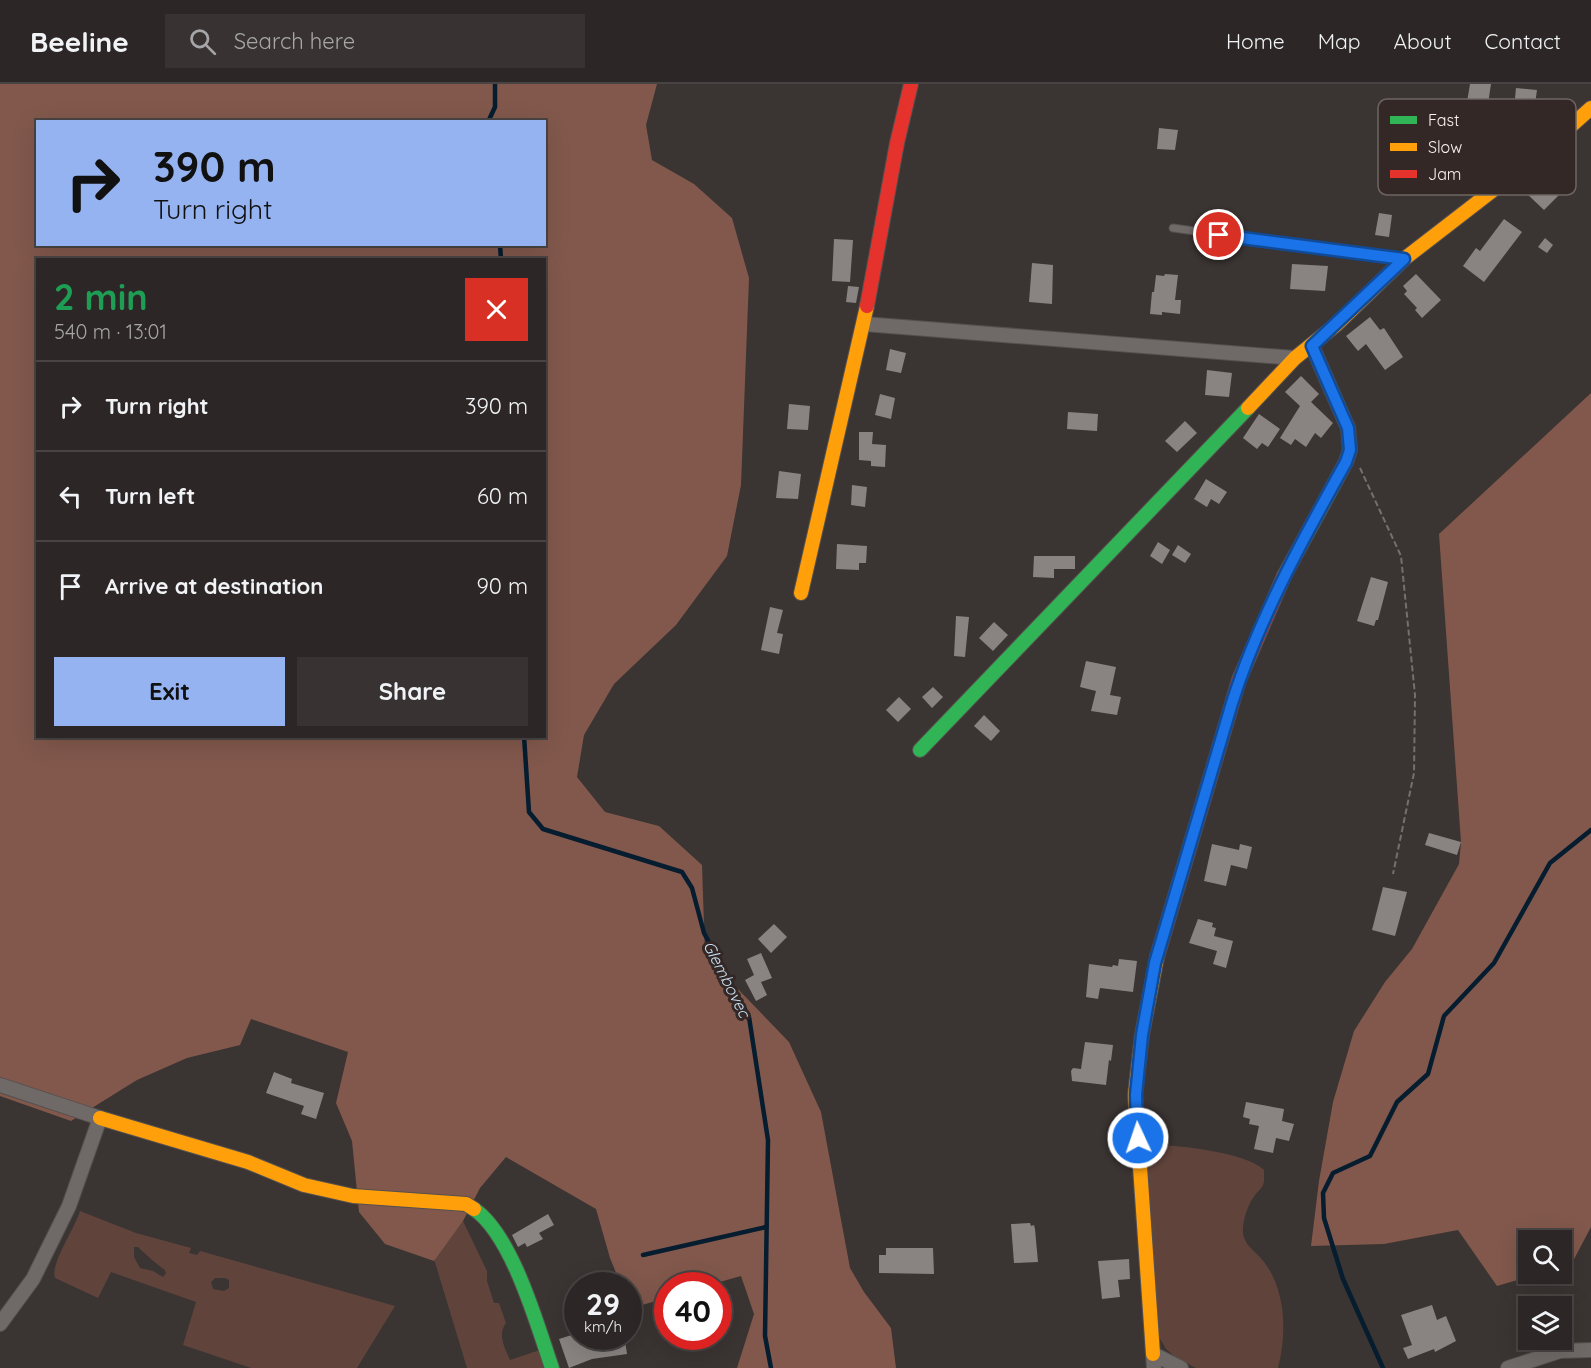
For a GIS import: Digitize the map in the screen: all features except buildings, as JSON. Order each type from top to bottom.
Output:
[{"type":"street","points":[[801,593],[864,324],[897,143],[911,84]]},
{"type":"street","points":[[1576,121],[1591,108]]},
{"type":"street","points":[[920,750],[1295,358],[1312,346],[1404,259],[1487,195]]},
{"type":"street","points":[[864,324],[1295,358]]},
{"type":"street","points":[[1181,1368],[1153,1361],[1146,1287],[1136,1095],[1142,1035],[1155,963],[1239,680],[1283,578],[1346,462],[1350,450],[1348,428],[1312,346]]},
{"type":"street","points":[[0,1085],[100,1118],[248,1162],[304,1185],[353,1196],[466,1204],[484,1216],[500,1238],[527,1293],[552,1368]]},
{"type":"street","points":[[0,1324],[33,1279],[59,1227],[69,1206],[100,1118]]},
{"type":"street","points":[[1573,1351],[1591,1338]]},
{"type":"street","points":[[1508,1368],[1560,1351],[1591,1350]]},
{"type":"lane","points":[[1173,228],[1404,259]]},
{"type":"path","points":[[1350,450],[1401,556],[1415,695],[1414,773],[1393,874]]},
{"type":"shaded area","points":[[0,84],[657,84],[646,125],[652,160],[694,184],[732,218],[749,278],[741,485],[727,556],[676,625],[614,684],[584,735],[577,777],[605,812],[659,826],[702,865],[705,955],[789,1042],[821,1112],[850,1268],[864,1292],[891,1328],[896,1368],[737,1368],[754,1314],[741,1276],[732,1279],[732,1272],[654,1272],[654,1302],[642,1305],[642,1272],[616,1272],[596,1209],[506,1157],[480,1188],[463,1221],[434,1261],[385,1244],[359,1212],[352,1141],[336,1103],[348,1052],[251,1019],[240,1045],[187,1058],[137,1080],[71,1121],[0,1096]]},
{"type":"shaded area","points":[[1591,393],[1591,1227],[1572,1263],[1572,1230],[1518,1230],[1518,1280],[1497,1286],[1458,1230],[1384,1244],[1311,1246],[1319,1181],[1333,1102],[1354,1031],[1385,982],[1412,949],[1459,864],[1461,842],[1439,534]]},
{"type":"shaded area","points":[[1150,1144],[1227,1154],[1242,1158],[1264,1170],[1263,1184],[1249,1206],[1244,1220],[1243,1233],[1249,1246],[1271,1273],[1277,1286],[1283,1313],[1283,1341],[1278,1368],[1196,1368],[1166,1349],[1156,1332],[1144,1147]]},
{"type":"shaded area","points":[[80,1211],[136,1233],[191,1248],[189,1253],[197,1255],[200,1251],[395,1306],[357,1368],[251,1368],[183,1345],[196,1302],[111,1272],[98,1298],[55,1278],[54,1272],[59,1255]],"holes":[[[134,1247],[138,1247],[164,1269],[166,1273],[163,1277],[153,1271],[140,1268],[134,1257]],[[215,1278],[229,1280],[229,1288],[224,1291],[213,1289],[211,1282]]]},
{"type":"shaded area","points":[[463,1221],[487,1271],[487,1281],[494,1303],[499,1303],[506,1323],[502,1337],[510,1360],[540,1350],[546,1368],[467,1368],[434,1259]]},
{"type":"waterway","name":"Glembovec","points":[[489,120],[495,107],[495,84]]},
{"type":"waterway","name":"Glembovec","points":[[500,246],[501,258]]},
{"type":"waterway","name":"Glembovec","points":[[524,738],[529,812],[543,829],[682,872],[692,888],[704,933],[749,1017],[768,1140],[765,1336],[771,1368]]},
{"type":"waterway","points":[[1383,1368],[1343,1279],[1324,1218],[1323,1193],[1333,1173],[1370,1156],[1397,1102],[1428,1074],[1444,1016],[1494,963],[1550,863],[1591,830]]},
{"type":"waterway","points":[[643,1255],[766,1227]]},
{"type":"traffic: fast","points":[[1284,576],[1346,462],[1350,450],[1348,428],[1312,346]]},
{"type":"traffic: fast","points":[[920,750],[1248,408]]},
{"type":"traffic: fast","points":[[474,1209],[488,1221],[511,1259],[531,1305],[552,1368]]},
{"type":"traffic: slow","points":[[1576,121],[1591,108]]},
{"type":"traffic: slow","points":[[1248,408],[1295,358],[1337,324],[1404,259],[1487,195]]},
{"type":"traffic: slow","points":[[801,593],[867,306]]},
{"type":"traffic: slow","points":[[1153,1354],[1135,1095],[1142,1035],[1157,957]]},
{"type":"traffic: slow","points":[[100,1118],[248,1162],[304,1185],[353,1196],[466,1204],[474,1209]]},
{"type":"traffic: jam","points":[[867,306],[897,143],[911,84]]},
{"type":"traffic: jam","points":[[1157,957],[1239,680],[1284,576]]},
{"type":"route","points":[[1138,1138],[1136,1095],[1142,1035],[1155,963],[1239,680],[1283,578],[1346,462],[1350,450],[1348,428],[1312,346],[1404,259],[1219,235]]}]
